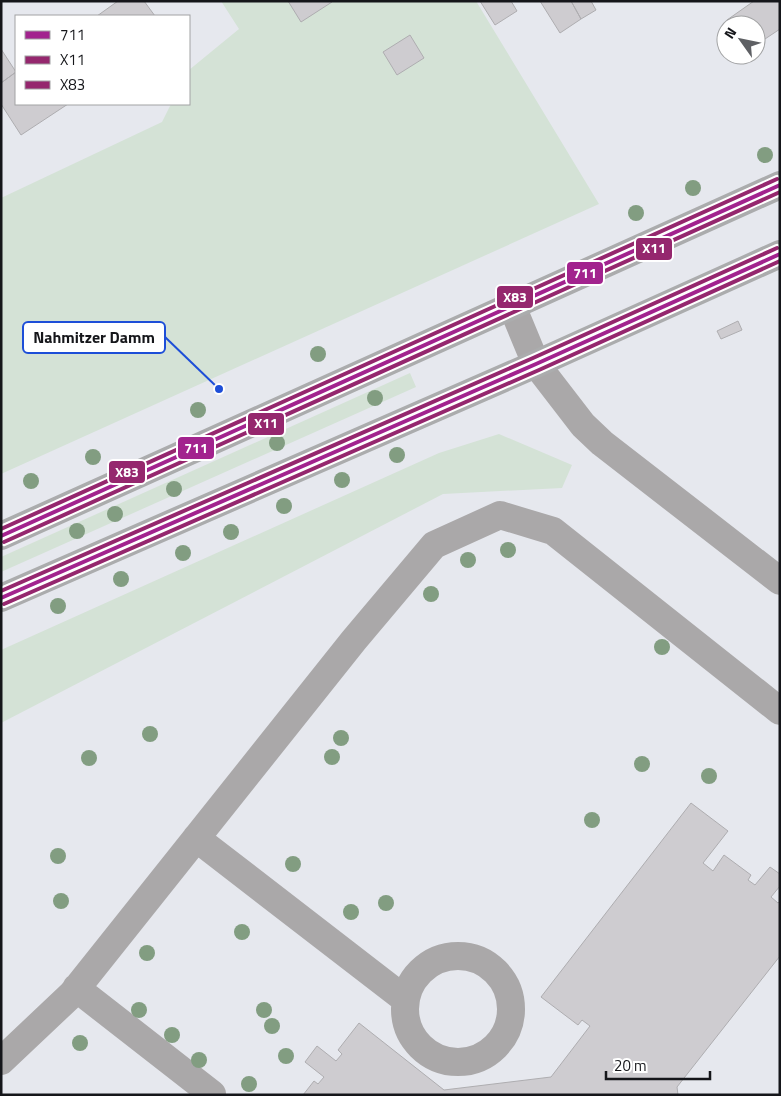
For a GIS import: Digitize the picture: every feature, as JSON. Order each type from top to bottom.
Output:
[{"type":"main road","points":[[1,536],[780,186]]},
{"type":"main road","points":[[1,598],[536,364],[780,254]]},
{"type":"lane","points":[[512,306],[536,364],[582,425],[602,443],[780,581]]},
{"type":"lane","points":[[1,1061],[72,994],[354,640],[434,545],[500,515],[553,531],[780,711]]},
{"type":"lane","points":[[196,838],[406,1000]]},
{"type":"lane","points":[[76,988],[212,1094]]},
{"type":"green space","points":[[221,1],[476,1],[599,204],[1,474],[1,198],[162,122],[170,105],[190,105],[190,69],[239,29]]},
{"type":"green space","points":[[410,373],[416,387],[1,572],[1,557]]},
{"type":"green space","points":[[499,434],[572,465],[562,488],[443,494],[1,723],[1,650],[439,453]]},
{"type":"building","points":[[118,1],[144,1],[154,15],[98,15]]},
{"type":"building","points":[[288,1],[332,1],[332,2],[301,22]]},
{"type":"building","points":[[480,1],[511,1],[517,11],[495,25]]},
{"type":"building","points":[[540,1],[571,1],[581,19],[560,33]]},
{"type":"building","points":[[571,1],[591,1],[596,10],[581,19]]},
{"type":"building","points":[[754,1],[780,1],[780,29],[766,38],[766,15],[734,15]]},
{"type":"building","points":[[410,35],[424,58],[397,75],[383,52]]},
{"type":"building","points":[[1,49],[15,73],[1,83]]},
{"type":"building","points":[[15,73],[15,105],[66,105],[21,135],[1,104],[1,83]]},
{"type":"building","points":[[738,321],[742,330],[721,339],[717,331]]},
{"type":"building","points":[[691,803],[728,831],[703,863],[713,871],[724,855],[751,875],[748,880],[755,885],[770,867],[780,874],[780,886],[771,897],[778,903],[780,901],[780,956],[677,1087],[678,1095],[303,1095],[314,1081],[318,1084],[324,1077],[305,1062],[317,1046],[336,1061],[342,1054],[338,1050],[359,1023],[444,1090],[551,1077],[590,1026],[582,1020],[578,1025],[541,997]]},
{"type":"transit line","name":"X83","points":[[1,529],[777,179]]},
{"type":"transit line","name":"711","points":[[1,536],[780,185]]},
{"type":"transit line","name":"X11","points":[[4,542],[780,192]]},
{"type":"transit line","name":"X83","points":[[1,591],[533,358],[777,248]]},
{"type":"transit line","name":"711","points":[[1,598],[536,364],[780,254]]},
{"type":"transit line","name":"X11","points":[[4,604],[539,370],[780,261]]},
{"type":"place","name":"Nahmitzer Damm","points":[[219,389]]}]
